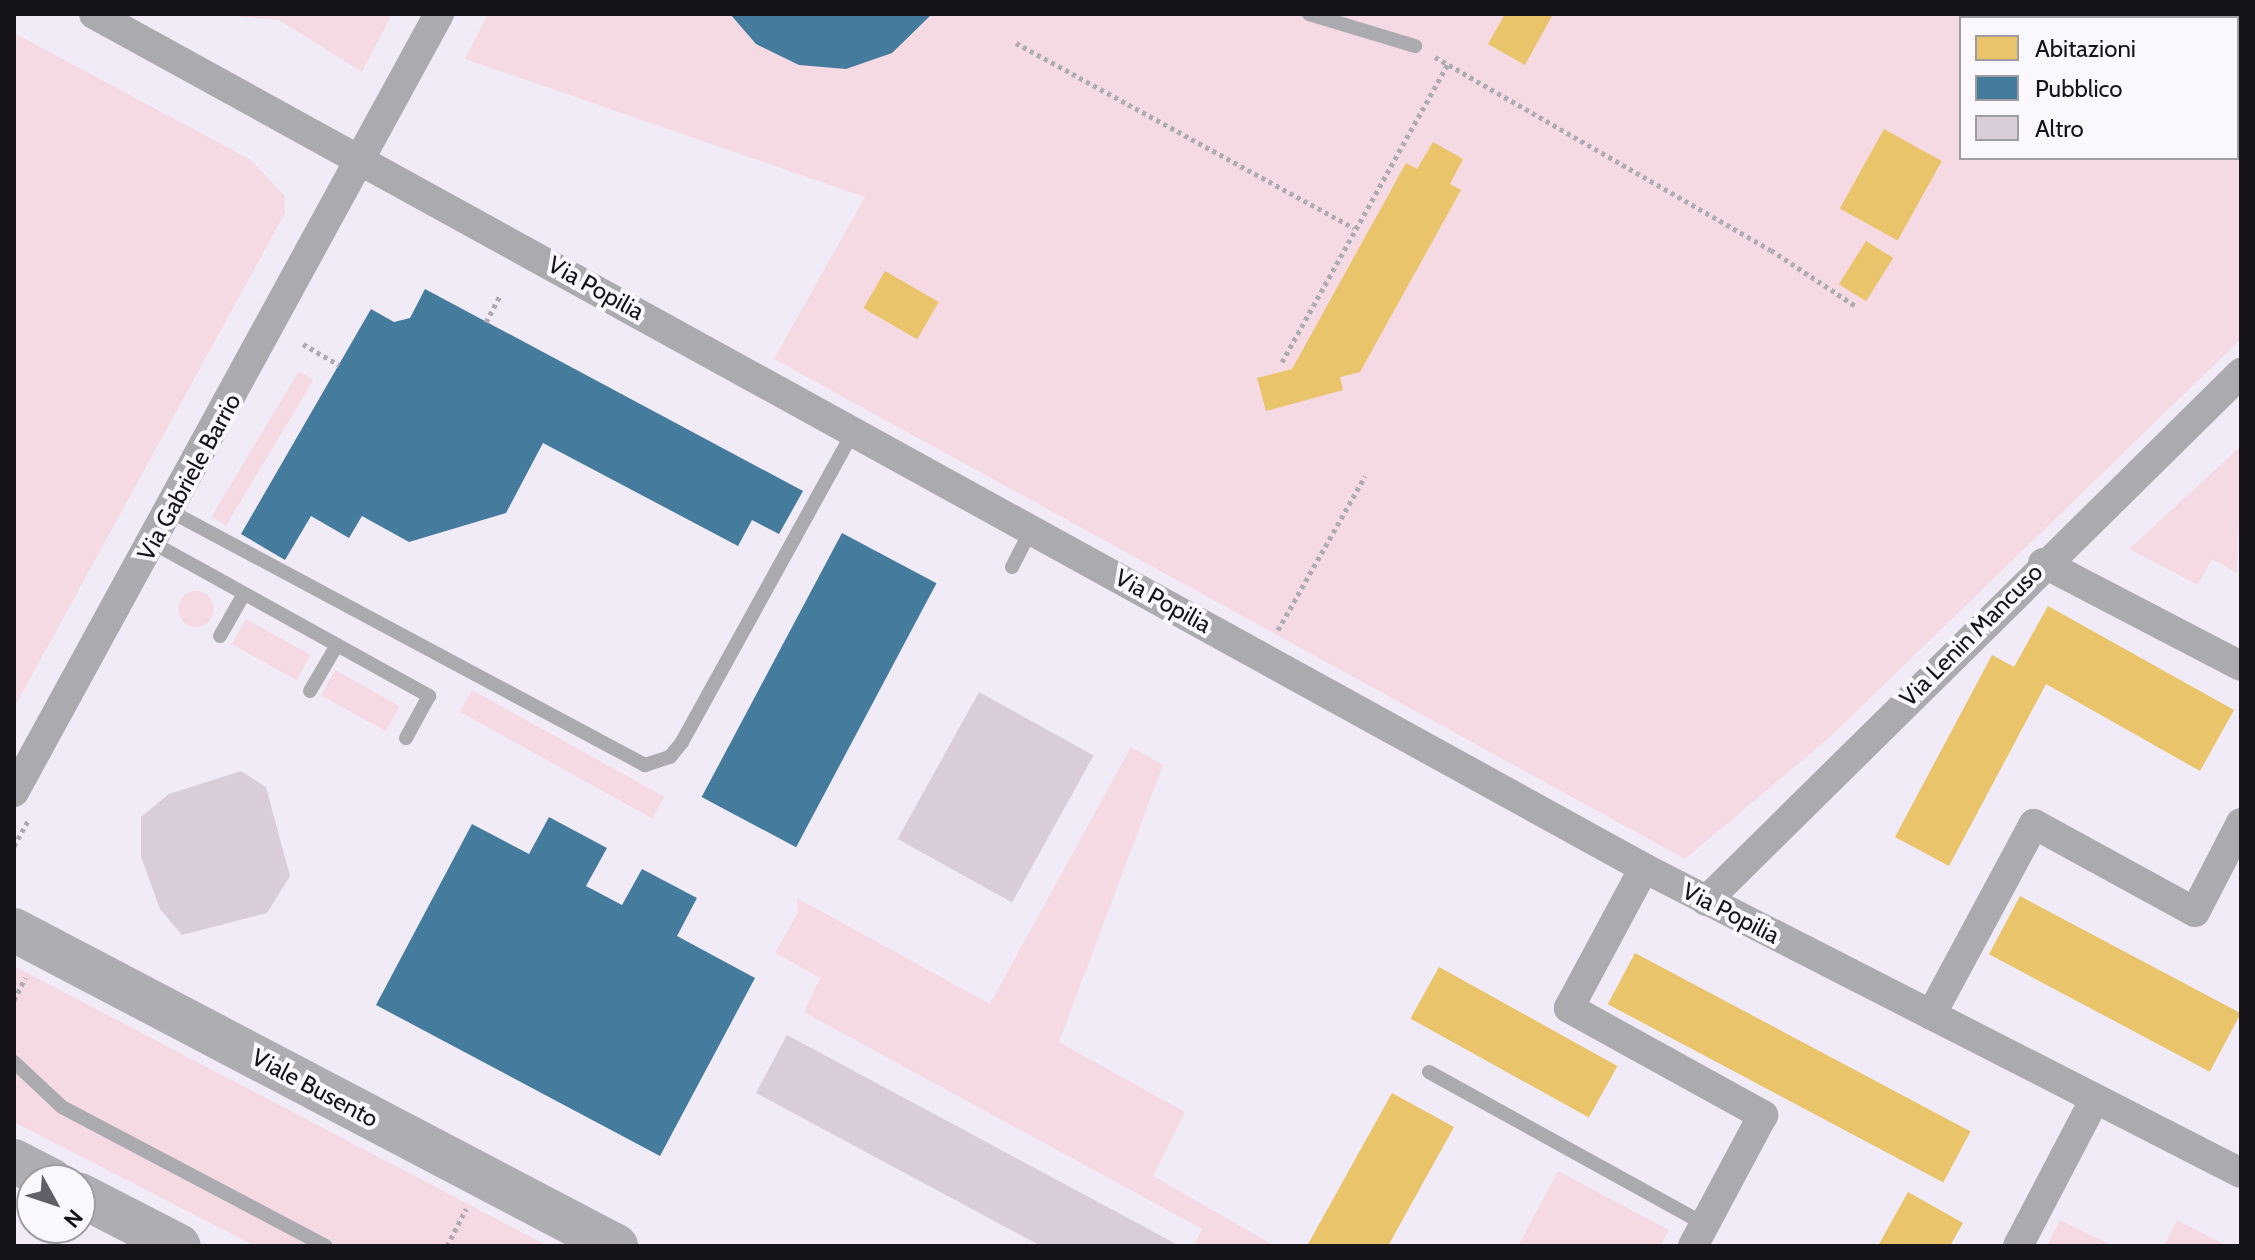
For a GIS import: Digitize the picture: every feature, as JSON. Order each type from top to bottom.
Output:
[{"type":"main road","name":"Viale Busento","points":[[14,930],[616,1246]]},
{"type":"main road","points":[[96,1203],[179,1246]]},
{"type":"street","name":"Via Popilia","points":[[94,14],[854,429],[1644,868],[2241,1173]]},
{"type":"street","name":"Via Gabriele Barrio","points":[[14,792],[365,161],[439,14]]},
{"type":"street","name":"Via Lenin Mancuso","points":[[1706,901],[2043,563],[2241,373]]},
{"type":"street","points":[[2043,563],[2241,666]]},
{"type":"street","points":[[1931,1015],[2034,824],[2195,912],[2241,823]]},
{"type":"street","points":[[1644,868],[1569,1008],[1763,1115],[1698,1235]]},
{"type":"street","points":[[2018,1246],[2095,1099]]},
{"type":"lane","points":[[1309,14],[1415,46]]},
{"type":"lane","points":[[170,511],[544,710],[632,762],[670,757],[854,429]]},
{"type":"lane","points":[[1012,567],[1032,528]]},
{"type":"lane","points":[[153,543],[429,696],[406,738]]},
{"type":"lane","points":[[220,636],[244,594]]},
{"type":"lane","points":[[310,691],[337,645]]},
{"type":"lane","points":[[14,1062],[62,1107],[326,1246]]},
{"type":"lane","points":[[1429,1072],[1698,1235]]},
{"type":"path","points":[[1016,43],[1354,228]]},
{"type":"path","points":[[1415,46],[1771,250],[1857,307]]},
{"type":"path","points":[[1282,362],[1448,64]]},
{"type":"path","points":[[486,322],[501,294]]},
{"type":"path","points":[[303,344],[339,365]]},
{"type":"path","points":[[1275,634],[1365,476]]},
{"type":"path","points":[[14,1000],[27,973]]},
{"type":"path","points":[[447,1246],[469,1204]]},
{"type":"shaded area","points":[[206,14],[392,14],[362,72],[279,20]]},
{"type":"shaded area","points":[[488,14],[2241,14],[2241,339],[1830,737],[1685,859],[774,359],[865,197],[465,59]]},
{"type":"shaded area","points":[[14,33],[251,160],[284,195],[285,213],[14,708]]},
{"type":"shaded area","points":[[299,371],[314,380],[226,525],[211,517]]},
{"type":"shaded area","points":[[2241,446],[2237,573],[2212,559],[2198,585],[2129,549]]},
{"type":"shaded area","points":[[196,591],[209,596],[214,609],[209,622],[196,627],[183,622],[178,609],[183,596]]},
{"type":"shaded area","points":[[246,619],[311,655],[297,680],[232,644]]},
{"type":"shaded area","points":[[335,670],[400,706],[386,731],[321,695]]},
{"type":"shaded area","points":[[472,690],[664,797],[652,819],[460,712]]},
{"type":"shaded area","points":[[1131,747],[1163,765],[1059,1042],[1185,1112],[1153,1176],[1275,1246],[1193,1246],[1202,1229],[804,1012],[820,978],[775,953],[798,912],[797,898],[990,1004]]},
{"type":"shaded area","points":[[14,966],[548,1246],[255,1246],[14,1122]]},
{"type":"shaded area","points":[[1558,1171],[1669,1230],[1660,1246],[1518,1246]]},
{"type":"shaded area","points":[[2060,1220],[2113,1246],[2047,1246]]},
{"type":"shaded area","points":[[2177,1220],[2224,1244],[2224,1246],[2164,1246]]},
{"type":"building: Abitazioni","points":[[1505,14],[1553,14],[1525,65],[1488,44]]},
{"type":"building: Abitazioni","points":[[1884,129],[1942,161],[1898,241],[1840,209]]},
{"type":"building: Abitazioni","points":[[1433,142],[1463,159],[1450,184],[1461,190],[1360,372],[1340,377],[1343,390],[1266,411],[1257,378],[1292,369],[1406,163],[1417,169]]},
{"type":"building: Abitazioni","points":[[1866,241],[1893,258],[1866,301],[1839,284]]},
{"type":"building: Abitazioni","points":[[885,271],[939,302],[917,339],[864,308]]},
{"type":"building: Abitazioni","points":[[2048,606],[2234,710],[2200,771],[2046,684],[1949,866],[1895,837],[1992,655],[2014,667]]},
{"type":"building: Abitazioni","points":[[2020,896],[2241,1013],[2210,1072],[1989,954]]},
{"type":"building: Abitazioni","points":[[1635,953],[1971,1131],[1943,1183],[1608,1004]]},
{"type":"building: Abitazioni","points":[[1439,967],[1617,1066],[1589,1118],[1410,1019]]},
{"type":"building: Abitazioni","points":[[1392,1093],[1454,1127],[1388,1246],[1307,1246]]},
{"type":"building: Abitazioni","points":[[1908,1192],[1963,1223],[1950,1246],[1878,1246]]},
{"type":"building: Pubblico","points":[[730,14],[932,14],[892,53],[846,69],[799,65],[756,44]]},
{"type":"building: Pubblico","points":[[425,289],[803,491],[779,534],[752,520],[738,546],[543,443],[506,513],[409,542],[362,516],[349,538],[311,516],[285,560],[241,534],[371,309],[394,322],[410,318]]},
{"type":"building: Pubblico","points":[[842,533],[936,583],[796,847],[702,797]]},
{"type":"building: Pubblico","points":[[549,817],[607,848],[586,886],[622,905],[642,869],[697,898],[677,936],[755,978],[660,1156],[376,1005],[472,824],[529,854]]},
{"type":"building: Altro","points":[[979,692],[1094,756],[1012,902],[898,839]]},
{"type":"building: Altro","points":[[241,771],[266,787],[290,876],[267,913],[182,935],[160,909],[141,857],[141,817],[169,794]]},
{"type":"building: Altro","points":[[787,1035],[1180,1246],[1041,1246],[756,1093]]}]
